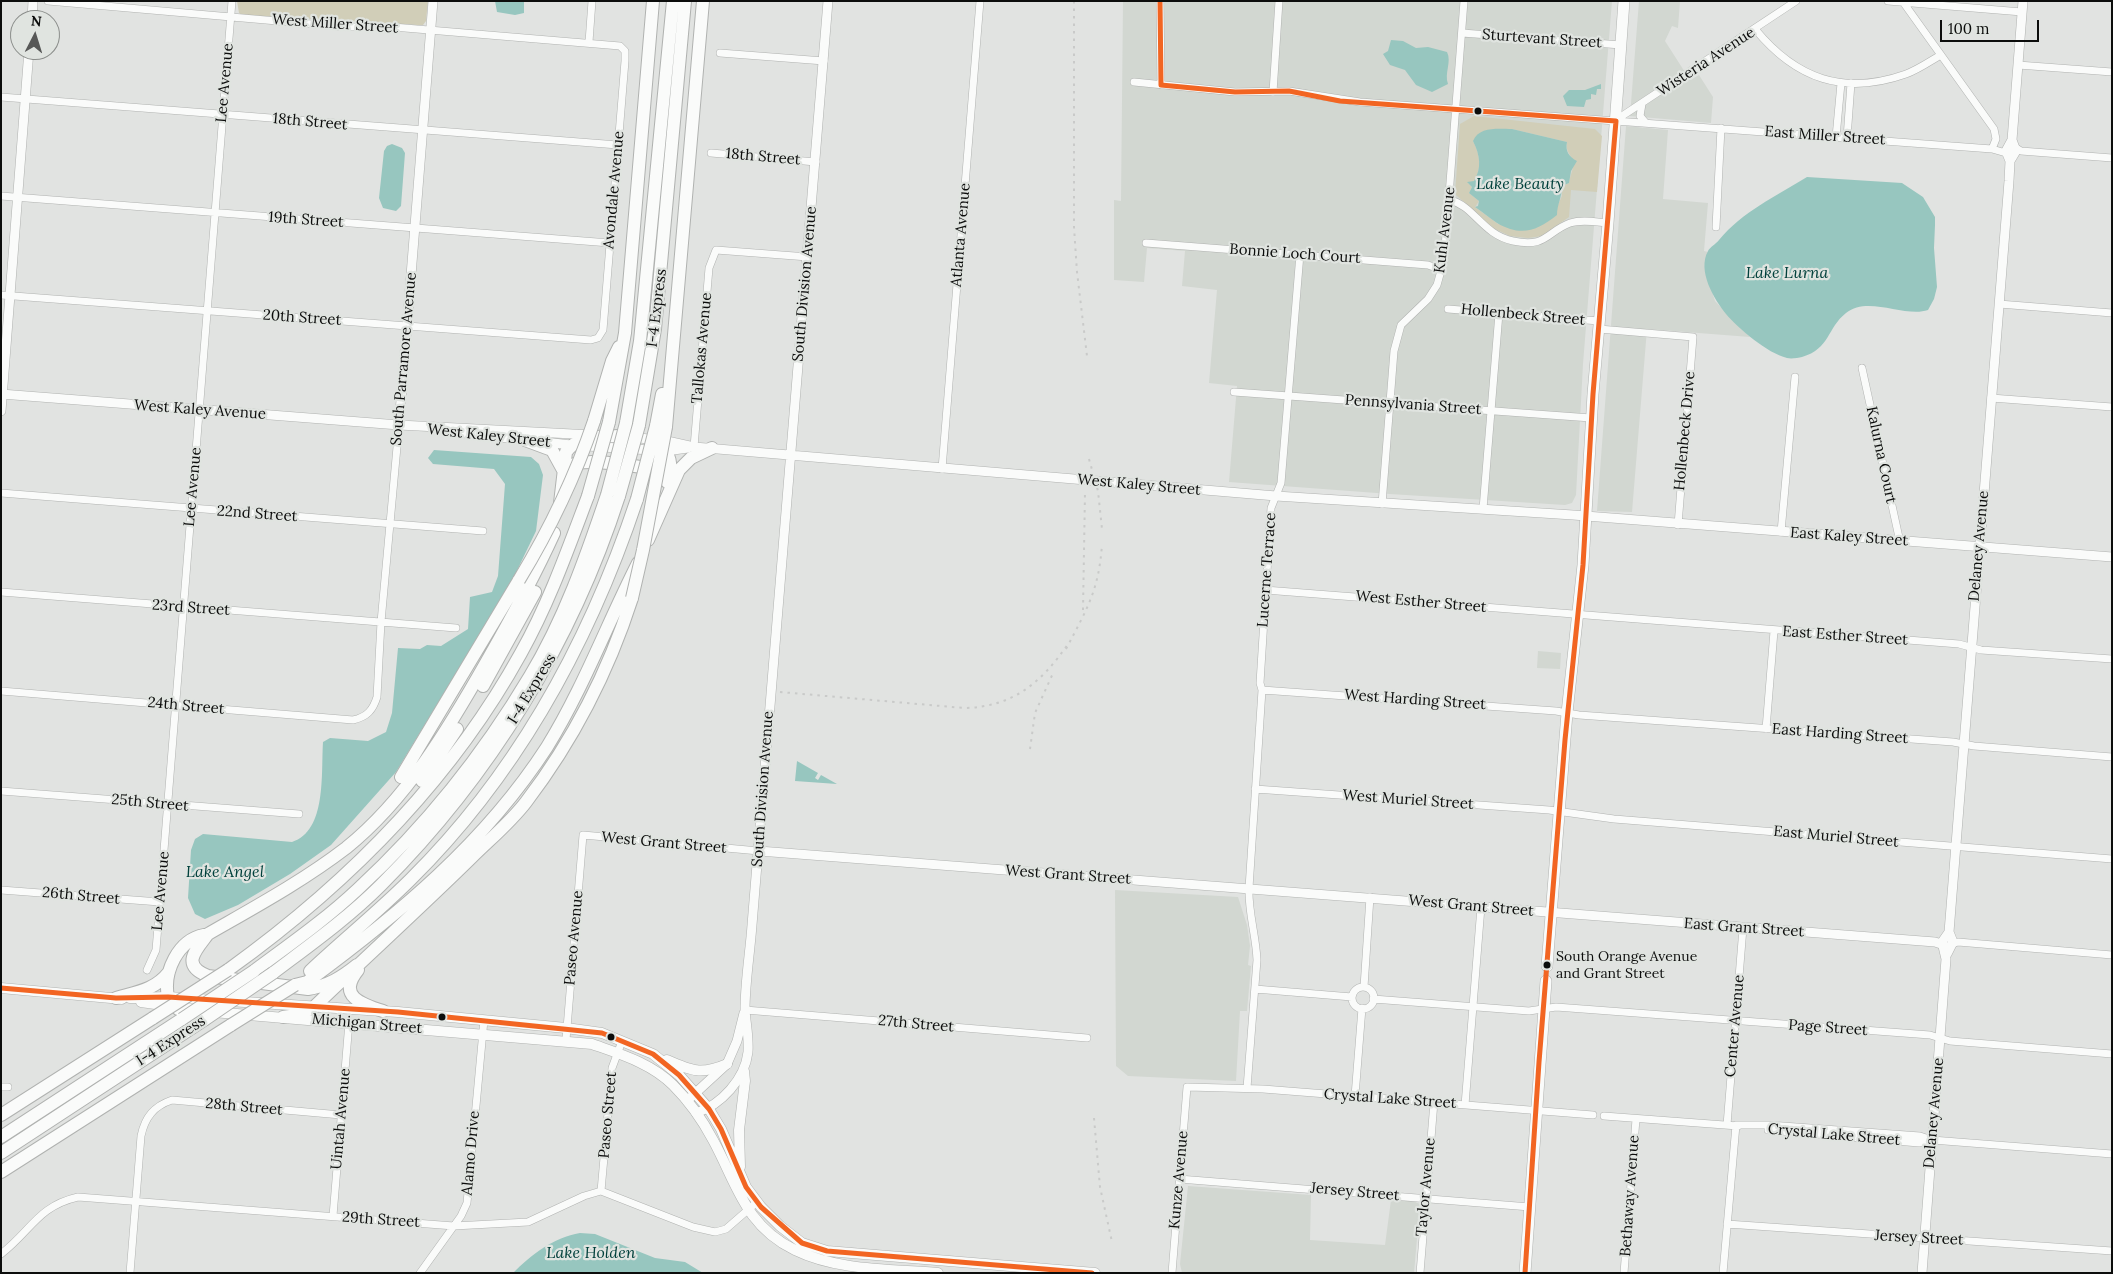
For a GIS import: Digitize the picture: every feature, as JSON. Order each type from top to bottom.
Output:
[{"type":"highway","points":[[1,1115],[228,970],[304,912],[402,818],[462,744],[521,653],[563,563],[588,496],[609,422],[625,333],[653,1]]},
{"type":"highway","name":"I-4 Express","points":[[632,424],[673,1]]},
{"type":"highway","name":"I-4 Express","points":[[1,1152],[273,973],[327,933],[381,886],[467,787],[511,724],[553,654],[594,565],[632,424],[655,329],[685,1]]},
{"type":"highway","points":[[628,593],[643,550],[661,427],[675,315],[703,1]]},
{"type":"highway","points":[[309,873],[377,809],[408,768],[543,540],[570,486],[594,421],[612,361],[625,333]]},
{"type":"highway","points":[[1,1172],[295,985],[411,879],[463,822],[512,758],[550,697],[582,636],[612,569],[661,427]]},
{"type":"highway","points":[[402,818],[410,798],[462,721],[525,612],[546,565],[554,533],[566,452],[571,445],[585,438],[618,436]]},
{"type":"highway","points":[[484,844],[495,837],[526,803],[578,727],[610,661],[628,593],[662,491],[669,477],[670,466],[666,451],[661,444],[651,439]]},
{"type":"highway","points":[[525,440],[552,450],[563,470]]},
{"type":"highway","points":[[295,985],[307,982],[404,907],[449,866],[476,838],[511,796],[547,746],[585,678],[628,593],[679,470],[691,458],[712,448]]},
{"type":"highway","points":[[561,491],[569,467],[574,463],[588,462],[648,468],[656,472],[661,480],[662,491]]},
{"type":"highway","name":"I-4 Express","points":[[1,1137],[180,1014],[254,971],[313,928],[357,890],[417,829],[479,755],[531,675],[556,627],[613,496]]},
{"type":"highway","points":[[357,965],[337,980],[320,987],[308,989],[272,986],[208,976],[197,972],[193,965],[193,954],[197,945],[208,934],[287,889],[362,833],[398,794],[456,715],[515,612],[537,571],[554,533]]},
{"type":"highway","points":[[283,1017],[297,1015],[314,1007],[484,844],[527,792],[570,726],[596,671],[610,626]]},
{"type":"highway","points":[[383,1011],[357,1002],[352,994],[350,983],[358,971],[394,931]]},
{"type":"highway","points":[[116,998],[148,989],[160,983],[169,972],[183,946],[201,935],[208,934]]},
{"type":"highway","points":[[169,972],[168,997],[180,1014]]},
{"type":"main road","points":[[1525,1273],[1567,713],[1578,615],[1586,516],[1591,418],[1608,223],[1624,1]]},
{"type":"main road","name":"Michigan Street","points":[[1,988],[116,998],[168,997],[383,1011],[566,1028],[602,1034],[653,1054],[679,1075],[709,1109],[721,1129],[741,1176],[757,1202],[780,1226],[802,1243],[827,1251],[1011,1270],[1095,1273]]},
{"type":"main road","name":"Michigan Street","points":[[116,998],[180,1014],[283,1017],[566,1040],[592,1044],[648,1066],[673,1084],[713,1140],[738,1194],[748,1210],[773,1235],[794,1250],[817,1259],[873,1270],[938,1273]]},
{"type":"main road","points":[[653,1054],[689,1070],[699,1072],[712,1070],[727,1064]]},
{"type":"main road","points":[[741,1176],[738,1148],[745,1081],[744,1071]]},
{"type":"street","name":"West Miller Street","points":[[48,1],[132,4],[346,27],[430,30],[615,44],[622,47]]},
{"type":"street","name":"Lee Avenue","points":[[147,970],[156,953],[232,1]]},
{"type":"street","name":"South Parramore Avenue","points":[[368,714],[374,708],[377,696],[381,622],[400,425],[406,326],[433,1]]},
{"type":"street","points":[[589,42],[592,1]]},
{"type":"street","name":"South Division Avenue","points":[[744,1071],[748,1052],[745,1010],[828,1]]},
{"type":"street","name":"Atlanta Avenue","points":[[942,469],[980,1]]},
{"type":"street","points":[[1160,1],[1161,85]]},
{"type":"street","points":[[1273,92],[1279,1]]},
{"type":"street","name":"Kuhl Avenue","points":[[1382,504],[1394,351],[1401,325],[1428,299],[1437,285],[1442,270],[1450,200],[1464,1]]},
{"type":"street","name":"Wisteria Avenue","points":[[1616,120],[1755,30],[1796,1]]},
{"type":"street","points":[[1888,1],[2022,12]]},
{"type":"street","name":"Delaney Avenue","points":[[1922,1273],[2023,1]]},
{"type":"street","points":[[1904,2],[1939,56],[1994,129],[1996,139],[1992,149]]},
{"type":"street","points":[[1755,30],[1773,50],[1798,69],[1841,83],[1885,80],[1908,74],[1939,56]]},
{"type":"street","name":"Sturtevant Street","points":[[1462,32],[1621,44]]},
{"type":"street","name":"Avondale Avenue","points":[[601,334],[625,61],[625,51],[622,47]]},
{"type":"street","points":[[720,53],[824,61]]},
{"type":"street","points":[[1,411],[6,295],[17,198],[28,60]]},
{"type":"street","points":[[2018,65],[2112,72]]},
{"type":"street","points":[[1134,82],[1236,92],[1305,93],[1340,101],[1616,120]]},
{"type":"street","points":[[1836,137],[1841,83]]},
{"type":"street","points":[[1847,138],[1851,83]]},
{"type":"street","name":"18th Street","points":[[1,97],[618,145]]},
{"type":"street","points":[[1642,104],[1640,116],[1652,123]]},
{"type":"street","name":"East Miller Street","points":[[1616,120],[2011,150]]},
{"type":"street","points":[[1716,227],[1721,128]]},
{"type":"street","points":[[2011,150],[2112,158]]},
{"type":"street","name":"18th Street","points":[[711,153],[816,162]]},
{"type":"street","name":"19th Street","points":[[1,196],[610,243]]},
{"type":"street","points":[[1450,200],[1461,204],[1488,230],[1512,241],[1538,241],[1550,237],[1567,224],[1576,222],[1608,223]]},
{"type":"street","name":"Bonnie Loch Court","points":[[1146,243],[1428,265],[1442,270]]},
{"type":"street","name":"Tallokas Avenue","points":[[694,447],[709,268],[716,250],[808,257]]},
{"type":"street","name":"Lucerne Terrace","points":[[1247,1088],[1255,989],[1256,946],[1248,907],[1262,690],[1260,684],[1265,590],[1271,508],[1281,483],[1300,254]]},
{"type":"street","name":"20th Street","points":[[6,295],[591,340],[601,334]]},
{"type":"street","points":[[1999,304],[2112,313]]},
{"type":"street","name":"Hollenbeck Street","points":[[1448,308],[1693,336]]},
{"type":"street","points":[[1483,509],[1499,313]]},
{"type":"street","name":"Hollenbeck Drive","points":[[1678,525],[1693,336]]},
{"type":"street","name":"Kalurna Court","points":[[1862,368],[1900,542]]},
{"type":"street","points":[[1781,532],[1795,377]]},
{"type":"street","name":"Pennsylvania Street","points":[[1234,392],[1591,418]]},
{"type":"street","name":"West Kaley Avenue","points":[[2,394],[400,425]]},
{"type":"street","points":[[1991,398],[2112,407]]},
{"type":"street","name":"West Kaley Street","points":[[400,425],[571,445],[666,451],[694,447]]},
{"type":"street","name":"West Kaley Street","points":[[400,425],[618,436],[651,439],[694,447],[791,454],[942,469],[1382,504],[1586,516]]},
{"type":"street","name":"22nd Street","points":[[1,493],[483,531]]},
{"type":"street","name":"East Kaley Street","points":[[1586,516],[1678,525],[2112,558]]},
{"type":"street","name":"West Esther Street","points":[[1265,590],[1578,615]]},
{"type":"street","name":"23rd Street","points":[[1,592],[456,628]]},
{"type":"street","name":"East Esther Street","points":[[1578,615],[1959,644],[1981,650],[2112,659]]},
{"type":"street","points":[[1766,729],[1774,631]]},
{"type":"street","name":"West Harding Street","points":[[1262,690],[1567,713]]},
{"type":"street","name":"24th Street","points":[[1,692],[353,720],[368,714]]},
{"type":"street","name":"East Harding Street","points":[[1567,713],[2112,757]]},
{"type":"street","name":"West Muriel Street","points":[[1255,789],[1561,812]]},
{"type":"street","name":"25th Street","points":[[1,791],[299,814]]},
{"type":"street","name":"East Muriel Street","points":[[1561,812],[2112,859]]},
{"type":"street","name":"West Grant Street","points":[[583,835],[759,851],[1370,897],[1552,913]]},
{"type":"street","name":"Paseo Avenue","points":[[566,1040],[583,835]]},
{"type":"street","name":"26th Street","points":[[1,890],[160,902]]},
{"type":"street","points":[[1364,987],[1370,897]]},
{"type":"street","points":[[1465,1105],[1481,908]]},
{"type":"street","name":"East Grant Street","points":[[1552,913],[2112,955]]},
{"type":"street","name":"Center Avenue","points":[[1727,1125],[1742,928]]},
{"type":"street","points":[[1352,997],[1356,990],[1364,987]]},
{"type":"street","points":[[1352,997],[1355,1005],[1362,1008],[1370,1006],[1374,999],[1371,991],[1364,987]]},
{"type":"street","points":[[1255,989],[1352,997]]},
{"type":"street","name":"Page Street","points":[[1374,999],[1529,1011],[1556,1007],[1735,1020],[2112,1054]]},
{"type":"street","points":[[1355,1096],[1362,1008]]},
{"type":"street","name":"South Division Avenue","points":[[686,1102],[727,1064],[737,1041],[745,1010]]},
{"type":"street","name":"27th Street","points":[[745,1010],[1087,1038]]},
{"type":"street","name":"Alamo Drive","points":[[420,1273],[454,1226],[467,1202],[481,1034],[484,1020]]},
{"type":"street","name":"Uintah Avenue","points":[[333,1216],[349,1022]]},
{"type":"street","name":"Paseo Street","points":[[601,1191],[612,1068],[622,1041]]},
{"type":"street","points":[[696,1114],[709,1109],[730,1089],[744,1071],[736,1065],[727,1064]]},
{"type":"street","name":"Crystal Lake Street","points":[[1187,1087],[1247,1088],[1592,1115]]},
{"type":"street","name":"Kunze Avenue","points":[[1172,1273],[1187,1087]]},
{"type":"street","name":"28th Street","points":[[136,1201],[141,1136],[144,1124],[151,1112],[162,1103],[172,1100],[342,1115]]},
{"type":"street","name":"Taylor Avenue","points":[[1420,1273],[1434,1102]]},
{"type":"street","name":"Crystal Lake Street","points":[[1604,1116],[1736,1125],[1919,1143],[1932,1140],[2112,1154]]},
{"type":"street","name":"Bethaway Avenue","points":[[1624,1273],[1636,1118]]},
{"type":"street","points":[[1723,1273],[1736,1125]]},
{"type":"street","name":"Jersey Street","points":[[1180,1179],[1530,1207]]},
{"type":"street","points":[[601,1191],[706,1232],[726,1229],[757,1202]]},
{"type":"street","name":"29th Street","points":[[1,1254],[47,1209],[61,1201],[78,1197],[454,1226],[528,1222],[584,1196],[601,1191]]},
{"type":"street","points":[[130,1273],[136,1201]]},
{"type":"street","name":"Jersey Street","points":[[1727,1224],[2112,1251]]},
{"type":"street","points":[[873,1270],[879,1260],[888,1256]]},
{"type":"shaded area","points":[[237,1],[428,1],[426,21],[423,25],[418,25],[242,15],[239,13]]},
{"type":"shaded area","points":[[1123,1],[1612,1],[1583,364],[1576,495],[1572,503],[1565,505],[1229,482],[1237,386],[1209,383],[1217,290],[1182,286],[1185,251],[1147,248],[1144,282],[1114,280],[1114,200],[1121,201]]},
{"type":"shaded area","points":[[1639,1],[1680,1],[1678,28],[1672,26],[1665,41],[1690,80],[1699,75],[1713,97],[1711,123],[1630,116]]},
{"type":"shaded area","points":[[1474,116],[1595,129],[1602,136],[1597,192],[1571,190],[1569,217],[1542,236],[1528,238],[1510,236],[1493,228],[1455,194],[1460,124]],"holes":[[[1512,129],[1567,142],[1573,167],[1569,183],[1562,186],[1562,196],[1557,207],[1498,224],[1475,207],[1479,201],[1469,193],[1472,187],[1468,183],[1474,182],[1479,167],[1479,156],[1473,141],[1488,130]]]},
{"type":"shaded area","points":[[1626,126],[1668,130],[1663,199],[1708,203],[1704,251],[1708,252],[1705,268],[1715,301],[1750,337],[1647,329],[1632,512],[1597,511]]},
{"type":"shaded area","points":[[1538,651],[1561,653],[1560,669],[1537,668]]},
{"type":"shaded area","points":[[1115,890],[1238,897],[1247,925],[1250,946],[1248,965],[1251,966],[1247,1011],[1240,1011],[1236,1081],[1128,1076],[1116,1066]]},
{"type":"shaded area","points":[[1188,1186],[1311,1195],[1310,1240],[1385,1245],[1391,1200],[1413,1201],[1420,1204],[1414,1273],[1182,1273],[1180,1264]]},
{"type":"water","points":[[495,1],[524,1],[524,13],[515,15],[497,12]]},
{"type":"water","points":[[1391,40],[1403,41],[1416,48],[1428,47],[1447,52],[1449,60],[1448,84],[1432,92],[1416,85],[1405,70],[1390,65],[1383,54],[1388,51]]},
{"type":"water","points":[[1601,84],[1601,89],[1597,89],[1596,95],[1591,94],[1591,99],[1586,100],[1584,107],[1567,106],[1563,96],[1569,90],[1585,90]]},
{"type":"water","name":"Lake Beauty","points":[[1490,129],[1512,129],[1567,142],[1568,153],[1577,161],[1571,171],[1569,183],[1562,186],[1557,215],[1543,225],[1521,231],[1494,221],[1475,207],[1478,206],[1479,201],[1469,193],[1472,187],[1467,182],[1474,181],[1479,166],[1479,156],[1473,141],[1476,136]]},
{"type":"water","points":[[392,144],[402,148],[405,153],[401,206],[396,211],[383,208],[379,198],[384,151],[387,146]]},
{"type":"water","name":"Lake Lurna","points":[[1807,177],[1902,183],[1923,197],[1935,217],[1934,248],[1937,287],[1934,299],[1928,310],[1919,312],[1876,306],[1855,308],[1840,319],[1818,349],[1802,357],[1789,358],[1762,346],[1726,314],[1712,293],[1704,267],[1709,250],[1738,221],[1760,205]]},
{"type":"water","name":"Lake Angel","points":[[434,450],[531,457],[539,464],[543,475],[536,531],[511,583],[396,772],[331,845],[290,874],[238,905],[205,919],[195,914],[188,898],[191,850],[195,839],[203,834],[292,842],[303,836],[317,814],[320,800],[323,742],[330,738],[368,741],[386,732],[392,713],[398,648],[420,649],[427,645],[441,646],[468,629],[470,597],[492,592],[498,576],[505,484],[494,469],[433,464],[428,458]]},
{"type":"water","points":[[797,761],[818,773],[815,778],[818,780],[821,775],[837,784],[795,781]]},
{"type":"water","name":"Lake Holden","points":[[580,1233],[595,1234],[655,1258],[685,1262],[703,1273],[513,1273],[527,1260],[552,1243],[561,1238]]},
{"type":"railway","points":[[1074,1],[1074,227],[1077,272],[1087,356]]},
{"type":"railway","points":[[1089,459],[1098,491],[1102,529]]},
{"type":"railway","points":[[1083,610],[1085,492]]},
{"type":"railway","points":[[1066,649],[1091,599],[1098,574],[1102,544]]},
{"type":"railway","points":[[780,692],[964,708],[981,707],[1011,698],[1024,690],[1047,670],[1068,644]]},
{"type":"railway","points":[[1030,749],[1035,713],[1054,671]]},
{"type":"railway","points":[[1094,1118],[1100,1187],[1112,1242]]},
{"type":"transit line","points":[[1160,1],[1161,85]]},
{"type":"transit line","points":[[1161,85],[1235,92],[1289,91],[1340,101],[1616,121]]},
{"type":"transit line","points":[[1525,1273],[1539,1062],[1565,740],[1583,565],[1593,394],[1616,121]]},
{"type":"transit line","points":[[1,988],[116,998],[168,997],[398,1012],[602,1033],[653,1054],[679,1075],[709,1109],[721,1129],[746,1187],[761,1207],[802,1243],[827,1251],[1092,1273]]},
{"type":"place","name":"South Orange Avenue and Grant Street","points":[[1547,965]]}]
